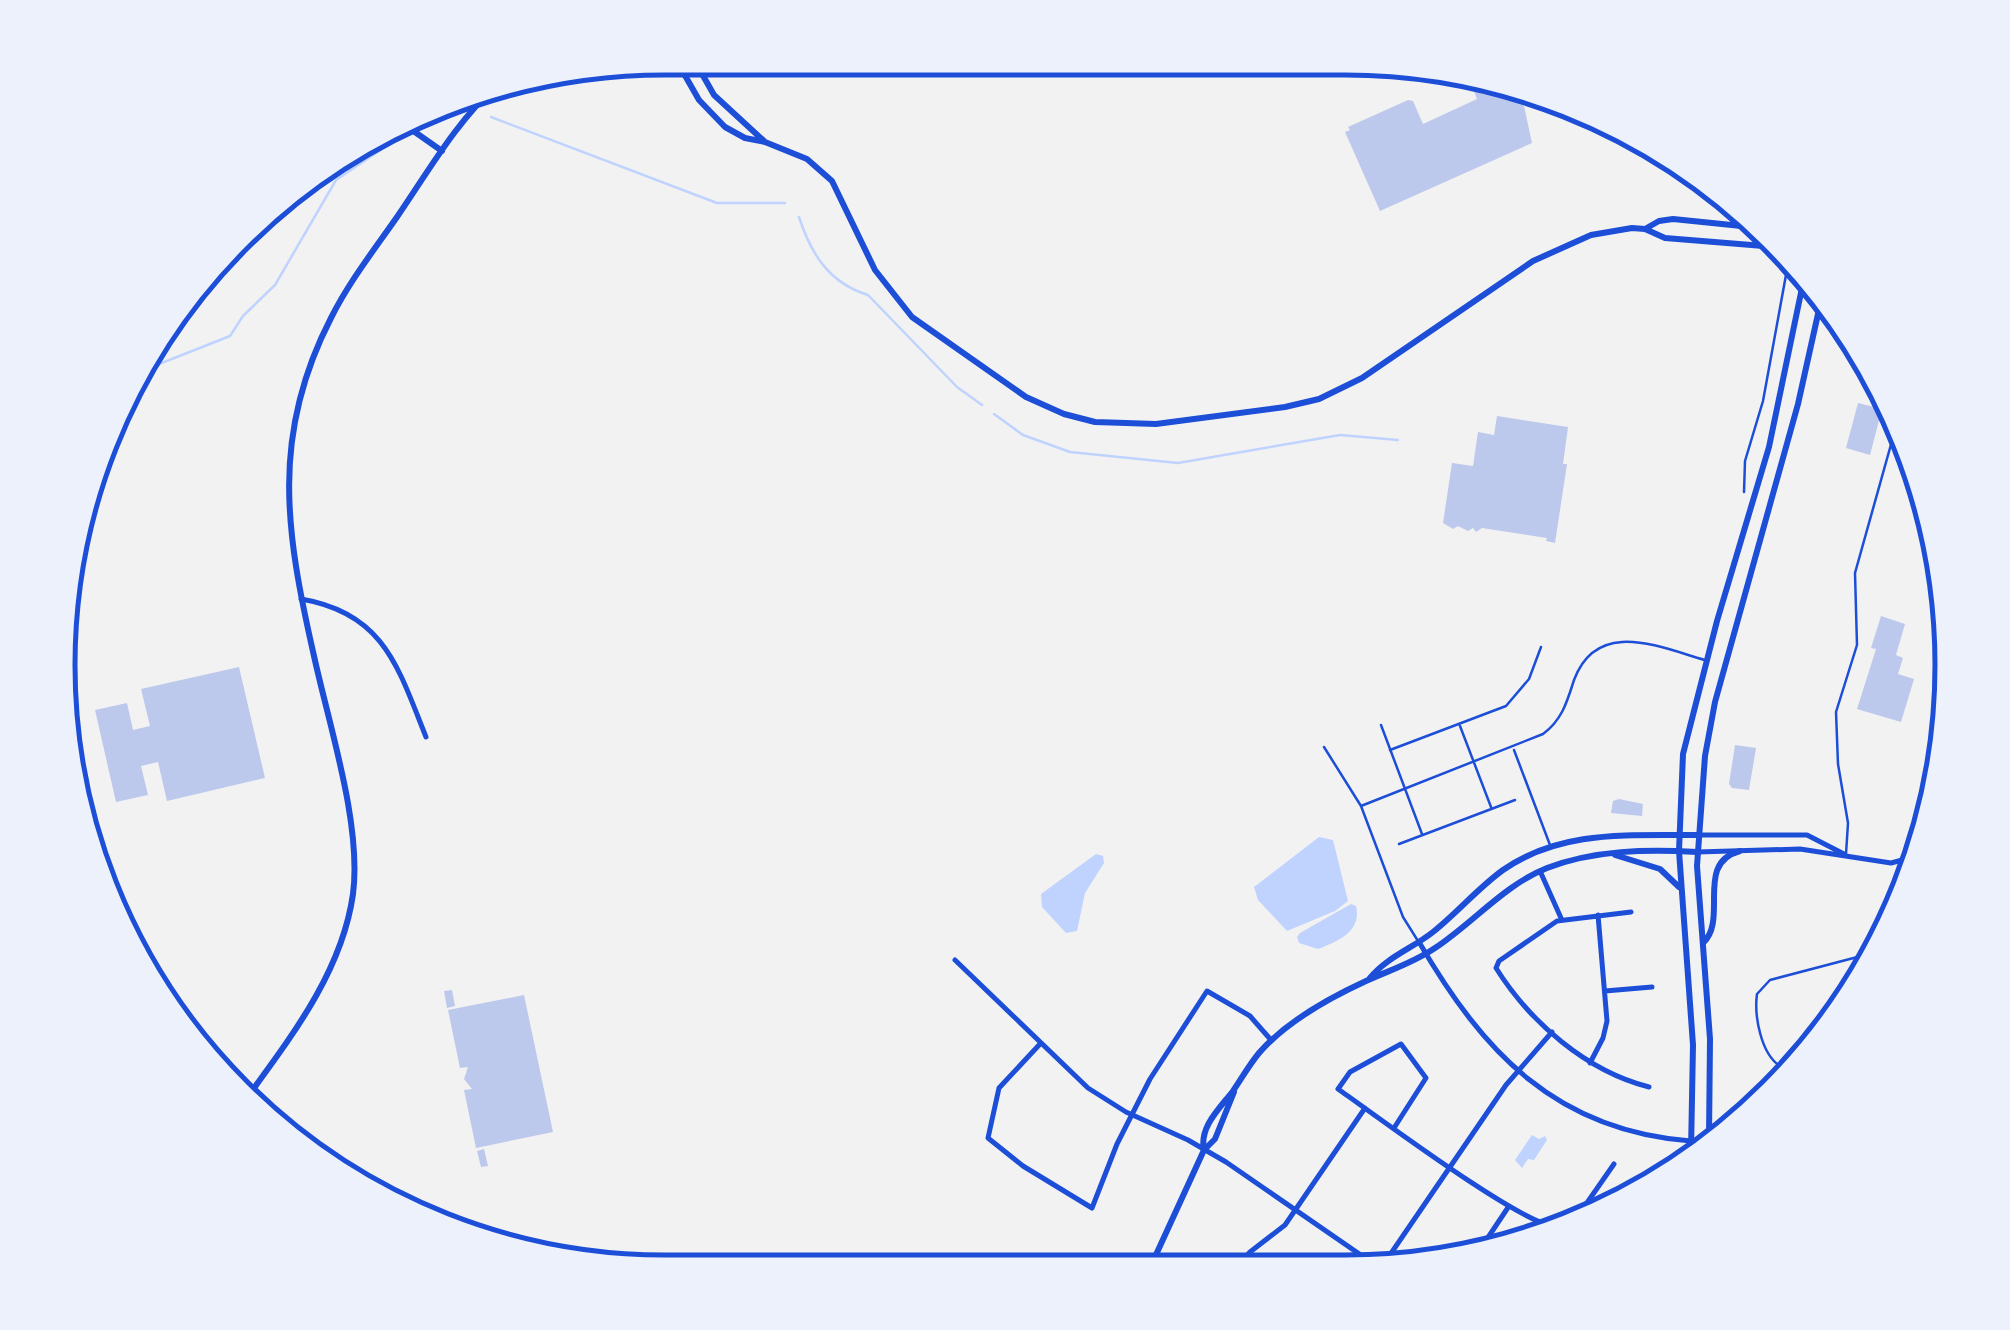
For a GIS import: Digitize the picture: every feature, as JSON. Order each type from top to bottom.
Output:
[{"type":"street","points":[[683,75],[698,100],[724,127],[744,138],[807,159],[832,181],[879,277],[899,304],[922,325],[1037,402],[1073,417],[1106,424],[1178,422],[1319,399],[1362,378],[1543,255],[1591,234],[1645,229],[1666,220],[1739,226]]},
{"type":"street","points":[[702,75],[714,95],[765,142]]},
{"type":"street","points":[[254,1087],[326,979],[340,947],[352,894],[354,856],[350,821],[290,543],[291,442],[306,376],[322,335],[346,292],[477,105]]},
{"type":"street","points":[[414,131],[442,151]]},
{"type":"street","points":[[1645,229],[1665,238],[1760,246]]},
{"type":"street","points":[[1419,942],[1475,1028],[1517,1072],[1554,1098],[1608,1124],[1691,1141],[1693,1045],[1678,851],[1683,754],[1781,400],[1801,292]]},
{"type":"street","points":[[1709,1129],[1710,1039],[1698,852],[1705,756],[1715,702],[1798,404],[1818,313]]},
{"type":"street","points":[[301,600],[345,610],[370,629],[386,647],[426,737]]},
{"type":"street","points":[[1369,980],[1500,872],[1528,855],[1591,836],[1808,835],[1836,847],[1846,856]]},
{"type":"street","points":[[1204,1150],[1204,1134],[1252,1062],[1272,1040],[1293,1023],[1369,980],[1426,954],[1517,884],[1540,871],[1585,857],[1633,851],[1800,848],[1891,863],[1902,860]]},
{"type":"street","points":[[1702,944],[1711,933],[1714,884],[1720,862],[1740,850]]},
{"type":"street","points":[[1615,855],[1662,869],[1680,888]]},
{"type":"street","points":[[1540,871],[1562,919]]},
{"type":"street","points":[[1631,912],[1562,919],[1496,965],[1525,1008],[1590,1063],[1628,1082],[1649,1087]]},
{"type":"street","points":[[1590,1063],[1607,1026],[1598,915]]},
{"type":"street","points":[[955,960],[1088,1088],[1132,1115],[1204,1150],[1361,1255]]},
{"type":"street","points":[[1605,991],[1652,987]]},
{"type":"street","points":[[1040,1044],[1006,1079],[998,1094],[988,1138],[1009,1156],[1092,1208],[1150,1079],[1207,990],[1250,1016],[1272,1040]]},
{"type":"street","points":[[1394,1253],[1517,1072],[1552,1032]]},
{"type":"street","points":[[1394,1128],[1427,1076],[1404,1045],[1353,1069],[1338,1089],[1364,1108],[1509,1206],[1537,1223]]},
{"type":"street","points":[[1156,1255],[1204,1150],[1216,1139],[1235,1088]]},
{"type":"street","points":[[1247,1255],[1283,1228],[1364,1108]]},
{"type":"street","points":[[1587,1203],[1614,1164]]},
{"type":"street","points":[[1488,1237],[1509,1206]]},
{"type":"lane","points":[[1846,856],[1848,822],[1838,764],[1836,712],[1857,644],[1855,573],[1891,443]]},
{"type":"lane","points":[[1361,806],[1537,738],[1563,712],[1587,658],[1605,645],[1634,641],[1706,660]]},
{"type":"lane","points":[[1390,750],[1511,702],[1529,679],[1541,647]]},
{"type":"lane","points":[[1459,724],[1491,809]]},
{"type":"lane","points":[[1381,725],[1423,835]]},
{"type":"lane","points":[[1324,747],[1361,806],[1403,918],[1419,942]]},
{"type":"lane","points":[[1513,748],[1550,847]]},
{"type":"lane","points":[[1398,844],[1515,800]]},
{"type":"lane","points":[[1778,1065],[1770,1059],[1757,1012],[1757,994],[1770,980],[1858,957]]},
{"type":"path","points":[[1744,492],[1745,461],[1763,401],[1782,309],[1781,293],[1788,275]]},
{"type":"water","points":[[1319,837],[1333,840],[1348,901],[1335,911],[1287,931],[1258,900],[1254,887]]},
{"type":"water","points":[[1096,854],[1103,856],[1104,863],[1085,893],[1077,931],[1066,933],[1042,907],[1041,894]]},
{"type":"water","points":[[1351,904],[1356,906],[1357,915],[1347,934],[1318,949],[1299,943],[1300,933]]},
{"type":"water","points":[[1532,1135],[1539,1139],[1545,1136],[1547,1140],[1534,1160],[1528,1159],[1522,1168],[1515,1160]]},
{"type":"building","points":[[1473,89],[1523,103],[1532,143],[1380,211],[1345,132],[1350,130],[1348,127],[1408,100],[1413,101],[1423,124],[1477,99]]},
{"type":"building","points":[[1858,403],[1876,407],[1880,417],[1870,455],[1846,448]]},
{"type":"building","points":[[1497,416],[1568,427],[1563,464],[1567,464],[1555,543],[1546,541],[1547,538],[1482,528],[1476,532],[1458,526],[1453,529],[1443,523],[1452,463],[1473,466],[1478,432],[1494,435]]},
{"type":"building","points":[[1881,616],[1905,624],[1896,655],[1903,658],[1898,674],[1914,679],[1901,722],[1857,709],[1876,649],[1871,648]]},
{"type":"building","points":[[239,667],[265,778],[167,801],[158,762],[141,766],[148,795],[116,802],[95,710],[127,703],[133,730],[150,726],[141,689]]},
{"type":"building","points":[[1735,745],[1756,748],[1749,790],[1729,784]]},
{"type":"building","points":[[1613,801],[1643,804],[1642,816],[1611,813]]},
{"type":"building","points":[[452,990],[455,1006],[447,1008],[444,991]]},
{"type":"building","points":[[524,995],[553,1132],[476,1148],[464,1090],[472,1089],[464,1079],[468,1067],[460,1068],[448,1010]]},
{"type":"building","points":[[484,1149],[488,1166],[481,1167],[477,1151]]},
{"type":"waterway","points":[[491,117],[717,203],[785,203]]},
{"type":"waterway","points":[[157,365],[230,336],[243,316],[275,285],[336,180],[392,142]]},
{"type":"waterway","points":[[799,217],[809,243],[832,275],[868,295],[957,387],[982,405]]},
{"type":"waterway","points":[[994,414],[1023,435],[1070,452],[1178,463],[1340,435],[1398,440]]}]
